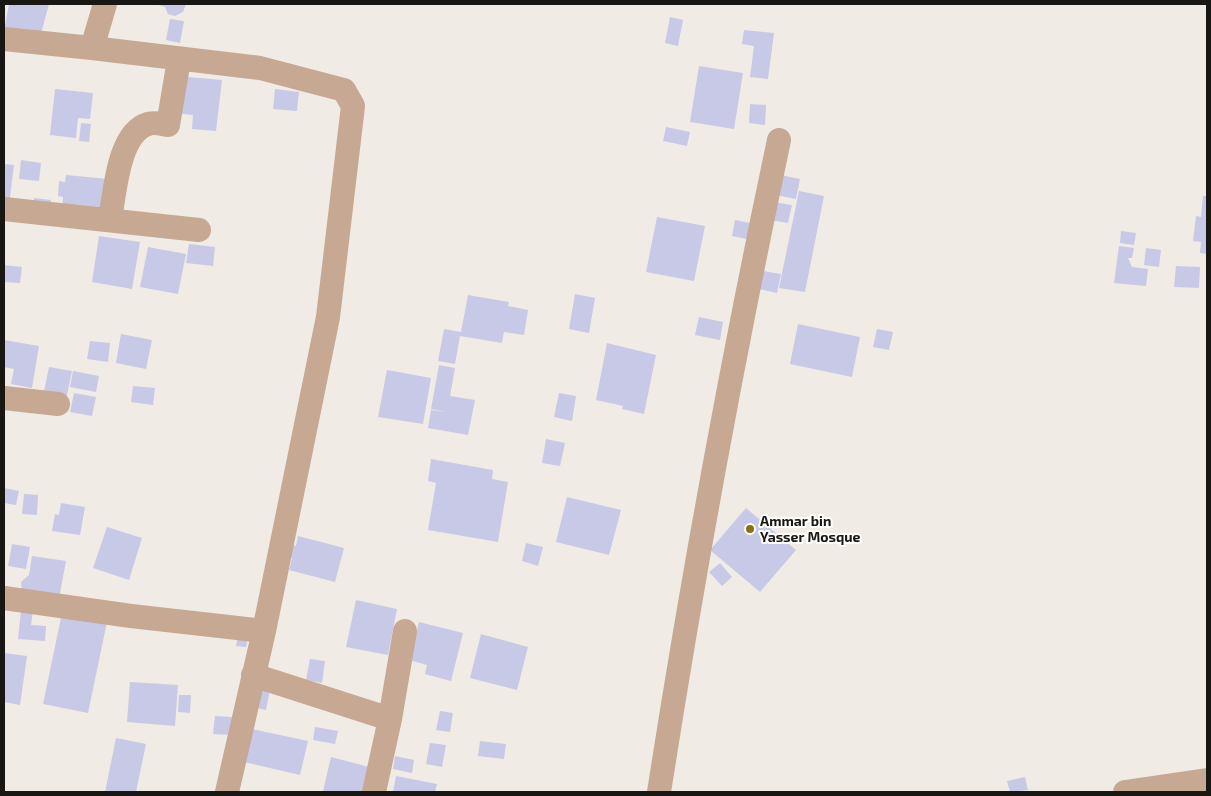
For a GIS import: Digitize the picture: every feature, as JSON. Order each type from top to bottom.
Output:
[{"type":"street","points":[[92,48],[105,4]]},
{"type":"street","points":[[4,38],[260,68],[344,90],[353,106],[328,317],[264,631],[227,792]]},
{"type":"street","points":[[110,219],[120,161],[134,134],[149,123],[168,125],[179,60]]},
{"type":"street","points":[[659,792],[692,588],[744,307],[779,140]]},
{"type":"street","points":[[4,209],[199,230]]},
{"type":"street","points":[[4,398],[58,404]]},
{"type":"street","points":[[4,598],[131,616],[264,631]]},
{"type":"street","points":[[374,792],[390,719],[405,631]]},
{"type":"street","points":[[254,675],[390,719]]},
{"type":"street","points":[[1125,792],[1207,780]]},
{"type":"building","points":[[9,4],[49,4],[39,41],[4,31]]},
{"type":"building","points":[[155,4],[186,4],[183,12],[175,16],[168,14],[165,7]]},
{"type":"building","points":[[670,17],[683,20],[678,46],[665,43]]},
{"type":"building","points":[[170,19],[184,21],[180,43],[166,40]]},
{"type":"building","points":[[744,30],[774,33],[768,79],[750,77],[754,46],[742,44]]},
{"type":"building","points":[[699,66],[743,73],[734,129],[690,122]]},
{"type":"building","points":[[188,77],[222,80],[216,131],[192,129],[193,115],[174,113],[183,79]]},
{"type":"building","points":[[55,89],[93,93],[90,119],[78,118],[76,138],[50,135]]},
{"type":"building","points":[[275,89],[299,92],[297,111],[273,109]]},
{"type":"building","points":[[750,104],[766,105],[765,125],[749,123]]},
{"type":"building","points":[[81,123],[91,124],[89,142],[79,141]]},
{"type":"building","points":[[666,127],[690,132],[687,146],[663,141]]},
{"type":"building","points":[[21,160],[41,163],[39,181],[19,179]]},
{"type":"building","points":[[4,164],[14,165],[9,205],[4,205]]},
{"type":"building","points":[[66,175],[108,179],[104,214],[62,210],[63,197],[58,196],[59,181],[65,182]]},
{"type":"building","points":[[781,175],[800,179],[796,199],[776,195]]},
{"type":"building","points":[[799,191],[824,196],[805,292],[779,288]]},
{"type":"building","points":[[1203,196],[1207,196],[1207,254],[1200,253],[1201,242],[1193,241],[1196,216],[1201,217]]},
{"type":"building","points":[[34,198],[51,200],[50,210],[33,208]]},
{"type":"building","points":[[773,202],[792,205],[788,223],[770,220]]},
{"type":"building","points":[[657,217],[705,226],[694,281],[646,272]]},
{"type":"building","points":[[735,220],[750,223],[747,239],[732,236]]},
{"type":"building","points":[[1121,231],[1136,233],[1134,245],[1120,243]]},
{"type":"building","points":[[99,236],[140,242],[132,289],[92,282]]},
{"type":"building","points":[[189,244],[215,247],[213,266],[186,263]]},
{"type":"building","points":[[1119,246],[1134,248],[1132,258],[1128,258],[1132,267],[1148,269],[1146,286],[1114,283]]},
{"type":"building","points":[[148,247],[186,254],[178,294],[140,287]]},
{"type":"building","points":[[1146,248],[1161,250],[1159,267],[1144,265]]},
{"type":"building","points":[[4,265],[22,267],[20,283],[4,282]]},
{"type":"building","points":[[1176,266],[1200,267],[1199,288],[1174,287]]},
{"type":"building","points":[[763,271],[781,274],[777,293],[759,289]]},
{"type":"building","points":[[575,294],[595,298],[589,333],[569,329]]},
{"type":"building","points":[[468,295],[509,302],[508,306],[528,310],[524,335],[504,332],[502,343],[460,336],[455,364],[438,361],[444,329],[461,332]]},
{"type":"building","points":[[699,317],[723,322],[720,340],[695,335]]},
{"type":"building","points":[[798,324],[860,337],[852,377],[790,364]]},
{"type":"building","points":[[877,329],[893,332],[889,350],[873,347]]},
{"type":"building","points":[[121,334],[152,340],[146,369],[116,363]]},
{"type":"building","points":[[4,340],[39,346],[32,388],[11,384],[14,369],[4,367]]},
{"type":"building","points":[[90,341],[110,343],[108,362],[87,359]]},
{"type":"building","points":[[607,343],[656,355],[644,414],[622,409],[623,406],[596,400]]},
{"type":"building","points":[[439,365],[455,368],[450,396],[475,400],[468,435],[428,428],[431,410],[447,412],[431,409]]},
{"type":"building","points":[[49,367],[72,371],[66,400],[43,396]]},
{"type":"building","points":[[387,370],[431,378],[423,424],[378,417]]},
{"type":"building","points":[[73,371],[99,376],[96,392],[70,387]]},
{"type":"building","points":[[133,386],[155,388],[153,405],[131,402]]},
{"type":"building","points":[[74,393],[96,397],[92,416],[70,412]]},
{"type":"building","points":[[559,393],[576,396],[572,421],[554,417]]},
{"type":"building","points":[[546,439],[565,443],[560,466],[542,463]]},
{"type":"building","points":[[431,459],[493,470],[492,479],[508,482],[498,542],[428,530],[436,483],[428,481]]},
{"type":"building","points":[[4,488],[19,491],[16,505],[4,503]]},
{"type":"building","points":[[24,494],[38,495],[37,515],[22,514]]},
{"type":"building","points":[[567,497],[621,510],[609,555],[556,542]]},
{"type":"building","points":[[61,503],[85,507],[80,535],[52,531],[55,514],[59,515]]},
{"type":"building","name":"Ammar bin Yasser Mosque","points":[[746,508],[796,550],[760,592],[710,550]]},
{"type":"building","points":[[107,527],[142,538],[129,580],[93,568]]},
{"type":"building","points":[[298,536],[344,548],[335,582],[289,570],[292,558],[287,557],[290,544],[296,546]]},
{"type":"building","points":[[526,543],[543,547],[538,566],[522,561]]},
{"type":"building","points":[[12,544],[30,547],[26,569],[8,566]]},
{"type":"building","points":[[32,556],[66,561],[59,599],[22,590],[21,582],[29,575]]},
{"type":"building","points":[[720,563],[732,577],[722,586],[709,572]]},
{"type":"building","points":[[356,600],[397,609],[388,655],[346,647]]},
{"type":"building","points":[[21,610],[33,611],[31,625],[46,626],[45,641],[18,639]]},
{"type":"building","points":[[62,613],[107,622],[88,713],[43,704]]},
{"type":"building","points":[[419,622],[463,633],[451,681],[425,674],[427,665],[409,660]]},
{"type":"building","points":[[239,631],[249,633],[246,647],[236,646]]},
{"type":"building","points":[[481,634],[528,647],[517,690],[470,678]]},
{"type":"building","points":[[4,653],[27,656],[20,705],[4,702]]},
{"type":"building","points":[[310,659],[325,661],[322,683],[306,680]]},
{"type":"building","points":[[130,682],[178,685],[175,726],[127,722]]},
{"type":"building","points":[[258,687],[270,690],[266,710],[253,707]]},
{"type":"building","points":[[179,695],[191,695],[190,713],[178,712]]},
{"type":"building","points":[[440,711],[453,713],[450,732],[436,730]]},
{"type":"building","points":[[215,716],[232,717],[231,735],[213,734]]},
{"type":"building","points":[[315,727],[338,731],[335,744],[313,740]]},
{"type":"building","points":[[252,729],[308,741],[300,775],[244,762]]},
{"type":"building","points":[[116,738],[146,744],[136,792],[105,792]]},
{"type":"building","points":[[480,741],[506,744],[504,759],[478,756]]},
{"type":"building","points":[[430,743],[446,745],[442,767],[426,764]]},
{"type":"building","points":[[395,756],[414,760],[412,773],[393,769]]},
{"type":"building","points":[[331,757],[369,767],[363,792],[323,791]]},
{"type":"building","points":[[396,776],[437,784],[435,792],[393,792]]},
{"type":"building","points":[[1025,777],[1028,790],[1010,792],[1007,781]]},
{"type":"place","name":"Ammar bin Yasser Mosque","points":[[750,529]]}]
